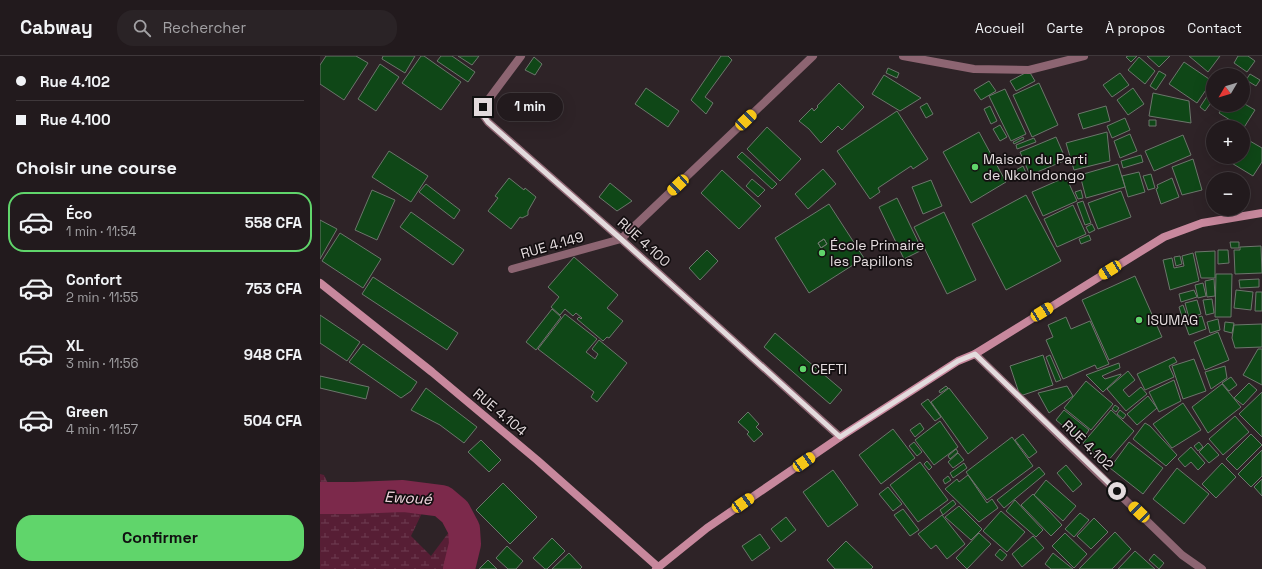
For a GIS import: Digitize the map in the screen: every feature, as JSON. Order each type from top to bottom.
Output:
[{"type":"main road","points":[[657,568],[707,528],[840,437],[958,361],[975,354],[1164,237],[1202,223],[1262,213]]},
{"type":"main road","name":"RUE 4.104","points":[[320,284],[432,372],[531,455],[657,568]]},
{"type":"street","name":"RUE 4.100","points":[[521,56],[483,107],[483,115],[488,122],[621,239],[840,437]]},
{"type":"street","name":"RUE 4.149","points":[[512,269],[621,239],[813,56]]},
{"type":"street","points":[[903,56],[974,69],[1029,70],[1084,56]]},
{"type":"street","name":"RUE 4.102","points":[[975,354],[1182,555],[1202,569]]},
{"type":"green space","points":[[320,474],[324,475],[335,498],[349,508],[422,513],[411,536],[431,556],[452,528],[462,534],[456,569],[320,569]]},
{"type":"building","points":[[326,56],[356,56],[368,63],[344,100],[320,84],[320,65]]},
{"type":"building","points":[[383,56],[415,56],[405,73],[382,59]]},
{"type":"building","points":[[421,56],[424,56],[461,82],[441,110],[402,83]]},
{"type":"building","points":[[441,56],[452,56],[475,72],[468,82],[437,61]]},
{"type":"building","points":[[458,56],[479,56],[472,65]]},
{"type":"building","points":[[721,56],[728,56],[732,60],[705,97],[713,103],[706,114],[691,100]]},
{"type":"building","points":[[1137,56],[1131,62],[1126,57]]},
{"type":"building","points":[[1147,56],[1170,56],[1159,67]]},
{"type":"building","points":[[1189,56],[1220,56],[1211,68],[1206,68],[1206,70]]},
{"type":"building","points":[[1238,56],[1248,56],[1255,61],[1250,68],[1241,68],[1234,63]]},
{"type":"building","points":[[534,57],[542,64],[535,75],[525,70]]},
{"type":"building","points":[[1139,57],[1155,71],[1145,84],[1128,70]]},
{"type":"building","points":[[1184,62],[1206,77],[1206,90],[1197,103],[1169,84]]},
{"type":"building","points":[[380,64],[399,77],[376,111],[358,99]]},
{"type":"building","points":[[888,68],[899,73],[897,78],[886,73]]},
{"type":"building","points":[[1029,71],[1035,81],[1016,91],[1010,81]]},
{"type":"building","points":[[1159,71],[1166,75],[1156,90],[1150,86]]},
{"type":"building","points":[[1120,73],[1129,85],[1112,97],[1103,85]]},
{"type":"building","points":[[1250,74],[1260,80],[1256,86],[1250,82]]},
{"type":"building","points":[[884,75],[921,98],[900,111],[872,94]]},
{"type":"building","points":[[989,81],[996,91],[981,100],[974,90]]},
{"type":"building","points":[[839,83],[864,107],[842,130],[838,126],[821,143],[809,129],[799,121],[812,108],[814,111]]},
{"type":"building","points":[[1039,83],[1058,125],[1032,137],[1013,95]]},
{"type":"building","points":[[646,88],[679,111],[668,127],[635,104]]},
{"type":"building","points":[[1133,88],[1144,104],[1128,115],[1117,100]]},
{"type":"building","points":[[1005,89],[1026,134],[1011,141],[989,96]]},
{"type":"building","points":[[1153,93],[1189,101],[1191,123],[1149,116]]},
{"type":"building","points":[[1206,98],[1206,110],[1205,111],[1200,107]]},
{"type":"building","points":[[927,103],[933,114],[926,118],[920,107]]},
{"type":"building","points":[[990,106],[997,121],[991,124],[984,109]]},
{"type":"building","points":[[1106,106],[1110,121],[1083,129],[1078,114]]},
{"type":"building","points":[[1250,107],[1255,110],[1249,120],[1230,120],[1219,113],[1250,112]]},
{"type":"building","points":[[897,111],[928,159],[913,169],[911,166],[878,188],[880,192],[870,199],[837,151]]},
{"type":"building","points":[[1125,118],[1130,130],[1112,138],[1107,126]]},
{"type":"building","points":[[1149,120],[1156,120],[1156,126],[1149,126]]},
{"type":"building","points":[[1000,125],[1007,137],[1000,141],[993,129]]},
{"type":"building","points":[[767,127],[801,159],[780,181],[747,149]]},
{"type":"building","name":"Maison du Parti de Nkolndongo","points":[[979,132],[1006,182],[971,203],[943,152]]},
{"type":"building","points":[[1107,132],[1110,161],[1074,170],[1066,143]]},
{"type":"building","points":[[1130,134],[1137,151],[1120,158],[1114,141]]},
{"type":"building","points":[[1183,135],[1191,155],[1154,171],[1145,151]]},
{"type":"building","points":[[1023,137],[1024,139],[1014,144],[1013,142]]},
{"type":"building","points":[[1056,137],[1066,160],[1030,175],[1020,152]]},
{"type":"building","points":[[1034,138],[1036,142],[1017,149],[1016,145]]},
{"type":"building","points":[[1250,141],[1262,148],[1262,162],[1253,176],[1250,174],[1250,172],[1246,172],[1233,164],[1250,164]]},
{"type":"building","points":[[389,151],[428,176],[411,202],[372,177]]},
{"type":"building","points":[[742,152],[777,184],[772,189],[737,157]]},
{"type":"building","points":[[1141,155],[1143,162],[1123,168],[1121,161]]},
{"type":"building","points":[[1193,159],[1202,190],[1182,195],[1172,167]]},
{"type":"building","points":[[1118,164],[1125,187],[1086,198],[1080,175]]},
{"type":"building","points":[[1023,166],[1027,175],[1019,178],[1016,170]]},
{"type":"building","points":[[823,169],[836,184],[808,209],[795,194]]},
{"type":"building","points":[[722,170],[761,206],[739,229],[701,193]]},
{"type":"building","points":[[1139,172],[1145,192],[1128,197],[1122,176]]},
{"type":"building","points":[[1151,174],[1155,188],[1148,190],[1143,176]]},
{"type":"building","points":[[1066,177],[1077,201],[1043,216],[1032,192]]},
{"type":"building","points":[[509,178],[536,197],[528,211],[528,215],[522,218],[520,217],[511,229],[488,211],[498,198],[495,196]]},
{"type":"building","points":[[1172,178],[1179,197],[1161,204],[1156,189],[1158,188],[1157,185]]},
{"type":"building","points":[[752,179],[765,190],[758,197],[746,186]]},
{"type":"building","points":[[931,180],[942,206],[923,214],[912,187]]},
{"type":"building","points":[[610,183],[632,201],[617,211],[599,197]]},
{"type":"building","points":[[426,184],[460,210],[454,219],[419,192]]},
{"type":"building","points":[[372,190],[395,200],[377,240],[355,230]]},
{"type":"building","points":[[1081,190],[1083,198],[1078,199],[1075,192]]},
{"type":"building","points":[[1121,191],[1131,217],[1098,229],[1088,203]]},
{"type":"building","points":[[1026,195],[1061,261],[1006,290],[972,224]]},
{"type":"building","points":[[897,198],[922,250],[904,259],[879,207]]},
{"type":"building","points":[[1083,201],[1091,223],[1085,225],[1077,203]]},
{"type":"building","name":"École Primaire les Papillons","points":[[829,204],[864,258],[809,293],[775,238]],"holes":[[[824,239],[827,244],[821,248],[818,243]]]},
{"type":"building","points":[[1073,205],[1086,234],[1057,247],[1044,219]]},
{"type":"building","points":[[411,212],[464,250],[453,265],[400,227]]},
{"type":"building","points":[[944,212],[976,280],[947,294],[914,227]]},
{"type":"building","points":[[320,220],[337,229],[320,259]]},
{"type":"building","points":[[1092,224],[1095,230],[1089,233],[1086,227]]},
{"type":"building","points":[[340,233],[381,259],[363,288],[322,261]]},
{"type":"building","points":[[1089,235],[1091,240],[1081,244],[1079,239]]},
{"type":"building","points":[[824,239],[827,244],[821,248],[818,243]]},
{"type":"building","points":[[1230,242],[1239,242],[1239,248],[1231,248]]},
{"type":"building","points":[[1261,246],[1262,273],[1235,274],[1234,250],[1240,250],[1240,247]]},
{"type":"building","points":[[707,250],[718,261],[700,280],[689,268]]},
{"type":"building","points":[[1218,250],[1228,250],[1229,263],[1218,264]]},
{"type":"building","points":[[1215,251],[1215,278],[1201,278],[1195,252]]},
{"type":"building","points":[[1193,253],[1199,281],[1170,290],[1163,260],[1172,258],[1174,268],[1184,266],[1182,256]]},
{"type":"building","points":[[1180,256],[1182,264],[1176,266],[1174,257]]},
{"type":"building","points":[[574,257],[618,295],[607,308],[623,321],[609,338],[607,337],[603,341],[577,319],[579,317],[581,319],[582,318],[576,313],[573,316],[565,309],[560,315],[551,307],[559,297],[548,287]]},
{"type":"building","points":[[1216,274],[1232,274],[1231,317],[1215,317]]},
{"type":"building","points":[[1135,276],[1162,337],[1109,360],[1082,300]]},
{"type":"building","points":[[373,277],[458,333],[447,350],[362,294]]},
{"type":"building","points":[[1214,279],[1215,296],[1207,297],[1205,281]]},
{"type":"building","points":[[1259,279],[1259,287],[1240,288],[1239,280]]},
{"type":"building","points":[[1203,283],[1206,296],[1198,298],[1195,285]]},
{"type":"building","points":[[1194,290],[1197,297],[1181,302],[1179,294]]},
{"type":"building","points":[[1236,290],[1253,292],[1251,310],[1234,308]]},
{"type":"building","points":[[1256,292],[1262,292],[1262,311],[1255,311]]},
{"type":"building","points":[[1212,299],[1214,313],[1206,315],[1203,300]]},
{"type":"building","points":[[1197,300],[1201,314],[1189,318],[1185,303]]},
{"type":"building","points":[[1183,305],[1187,316],[1182,317],[1179,307]]},
{"type":"building","points":[[552,309],[561,317],[536,350],[526,342]]},
{"type":"building","points":[[565,314],[597,339],[586,352],[595,359],[598,354],[592,349],[599,340],[627,363],[597,402],[591,397],[594,392],[538,349]]},
{"type":"building","points":[[320,315],[360,342],[347,361],[320,343]]},
{"type":"building","points":[[1202,316],[1206,329],[1189,335],[1184,321]]},
{"type":"building","points":[[1066,317],[1071,329],[1090,321],[1109,364],[1097,369],[1095,365],[1063,379],[1046,340],[1053,337],[1048,325]]},
{"type":"building","points":[[1218,319],[1220,330],[1210,333],[1207,322]]},
{"type":"building","points":[[1225,322],[1234,323],[1232,333],[1224,331]]},
{"type":"building","points":[[1262,324],[1262,347],[1235,348],[1232,338],[1234,325]]},
{"type":"building","points":[[1218,332],[1229,360],[1205,370],[1194,342]]},
{"type":"building","name":"CEFTI","points":[[775,333],[842,390],[830,404],[764,347]]},
{"type":"building","points":[[363,344],[417,382],[411,391],[401,398],[349,362]]},
{"type":"building","points":[[1258,349],[1262,349],[1262,385],[1243,375]]},
{"type":"building","points":[[1043,355],[1053,385],[1020,396],[1010,366]]},
{"type":"building","points":[[1050,355],[1061,380],[1056,382],[1046,357]]},
{"type":"building","points":[[1174,357],[1177,362],[1169,366],[1174,377],[1145,390],[1137,374]]},
{"type":"building","points":[[1194,359],[1206,391],[1183,399],[1172,366]]},
{"type":"building","points":[[1119,363],[1120,368],[1102,376],[1105,379],[1121,374],[1103,392],[1086,375]]},
{"type":"building","points":[[1225,366],[1227,378],[1211,389],[1205,372]]},
{"type":"building","points":[[1128,371],[1135,380],[1123,390],[1129,397],[1141,387],[1147,394],[1126,411],[1107,389]]},
{"type":"building","points":[[320,376],[369,387],[366,399],[320,388]]},
{"type":"building","points":[[1231,377],[1237,385],[1229,391],[1222,383]]},
{"type":"building","points":[[1174,380],[1181,401],[1159,412],[1149,392]]},
{"type":"building","points":[[1086,381],[1113,404],[1091,430],[1064,408]]},
{"type":"building","points":[[1249,383],[1257,390],[1243,405],[1234,398]]},
{"type":"building","points":[[1222,384],[1241,407],[1208,433],[1192,407]]},
{"type":"building","points":[[946,386],[948,388],[940,393],[939,391]]},
{"type":"building","points":[[1067,386],[1073,396],[1049,413],[1038,393]]},
{"type":"building","points":[[426,388],[477,427],[464,443],[440,425],[411,410]]},
{"type":"building","points":[[949,388],[988,438],[968,454],[931,402]]},
{"type":"building","points":[[1262,392],[1262,437],[1239,414]]},
{"type":"building","points":[[1148,396],[1157,408],[1137,425],[1127,414]]},
{"type":"building","points":[[928,399],[941,417],[935,421],[921,404]]},
{"type":"building","points":[[1183,403],[1201,430],[1172,448],[1153,424]]},
{"type":"building","points":[[1115,405],[1119,408],[1116,412],[1112,409]]},
{"type":"building","points":[[1064,410],[1089,430],[1081,441],[1056,420]]},
{"type":"building","points":[[1111,410],[1134,431],[1106,463],[1083,443]]},
{"type":"building","points":[[1120,410],[1126,415],[1123,419],[1117,414]]},
{"type":"building","points":[[748,412],[759,424],[756,427],[763,434],[754,442],[747,434],[749,432],[738,422]]},
{"type":"building","points":[[1235,416],[1249,432],[1223,455],[1209,439]]},
{"type":"building","points":[[940,421],[958,447],[934,465],[915,440]]},
{"type":"building","points":[[920,423],[924,429],[915,437],[910,430]]},
{"type":"building","points":[[1145,423],[1150,426],[1177,455],[1166,466],[1133,439]]},
{"type":"building","points":[[893,429],[915,458],[881,484],[859,455]]},
{"type":"building","points":[[1023,434],[1037,452],[1029,458],[1015,440]]},
{"type":"building","points":[[1251,434],[1262,445],[1237,470],[1226,459]]},
{"type":"building","points":[[1012,437],[1033,466],[987,500],[966,472]]},
{"type":"building","points":[[481,440],[501,460],[489,472],[468,452]]},
{"type":"building","points":[[914,442],[922,452],[917,456],[909,446]]},
{"type":"building","points":[[1129,442],[1163,468],[1143,494],[1110,468]]},
{"type":"building","points":[[1199,442],[1203,447],[1198,451],[1194,446]]},
{"type":"building","points":[[1208,443],[1219,455],[1209,463],[1199,452]]},
{"type":"building","points":[[1191,447],[1205,463],[1198,470],[1191,462],[1185,467],[1178,459]]},
{"type":"building","points":[[956,449],[958,452],[950,459],[948,456]]},
{"type":"building","points":[[1262,450],[1262,476],[1251,487],[1238,474]]},
{"type":"building","points":[[958,453],[964,460],[953,468],[948,462]]},
{"type":"building","points":[[927,461],[932,467],[929,470],[924,464]]},
{"type":"building","points":[[920,462],[948,500],[918,522],[890,485]]},
{"type":"building","points":[[964,463],[967,468],[953,478],[950,473]]},
{"type":"building","points":[[1222,463],[1236,477],[1216,498],[1202,484]]},
{"type":"building","points":[[1066,465],[1082,484],[1073,492],[1057,473]]},
{"type":"building","points":[[1039,467],[1045,474],[1004,508],[997,500]]},
{"type":"building","points":[[1177,468],[1209,494],[1184,524],[1153,499]]},
{"type":"building","points":[[833,470],[858,505],[828,527],[803,492]]},
{"type":"building","points":[[968,475],[987,503],[992,499],[998,508],[979,522],[945,489],[957,479],[959,482]]},
{"type":"building","points":[[948,476],[951,480],[945,484],[943,480]]},
{"type":"building","points":[[1262,479],[1262,496],[1254,487]]},
{"type":"building","points":[[1046,480],[1076,506],[1063,521],[1034,495]]},
{"type":"building","points":[[503,483],[537,517],[510,544],[476,510]]},
{"type":"building","points":[[888,487],[902,504],[893,511],[879,494]]},
{"type":"building","points":[[1033,494],[1062,525],[1051,536],[1021,505]]},
{"type":"building","points":[[953,500],[956,504],[943,515],[940,510]]},
{"type":"building","points":[[1015,500],[1043,530],[1036,537],[1006,511]]},
{"type":"building","points":[[959,506],[982,529],[971,540],[945,517]]},
{"type":"building","points":[[903,509],[919,530],[910,536],[894,515]]},
{"type":"building","points":[[1001,511],[1025,532],[1007,552],[983,531]]},
{"type":"building","points":[[1080,513],[1089,520],[1074,537],[1065,529]]},
{"type":"building","points":[[942,515],[965,544],[947,559],[936,545],[931,549],[918,534]]},
{"type":"building","points":[[786,517],[796,530],[781,542],[771,529]]},
{"type":"building","points":[[1094,518],[1108,532],[1091,549],[1077,536]]},
{"type":"building","points":[[1115,532],[1131,549],[1112,569],[1079,569]]},
{"type":"building","points":[[979,533],[991,544],[967,569],[956,558]]},
{"type":"building","points":[[1065,533],[1087,554],[1074,568],[1052,546]]},
{"type":"building","points":[[760,534],[770,548],[752,561],[742,546]]},
{"type":"building","points":[[1033,536],[1044,548],[1022,567],[1012,554]]},
{"type":"building","points":[[552,538],[565,551],[547,569],[545,569],[533,558]]},
{"type":"building","points":[[846,541],[873,567],[871,569],[835,569],[827,560]]},
{"type":"building","points":[[507,546],[523,561],[516,569],[508,569],[496,558]]},
{"type":"building","points":[[1000,549],[1007,555],[1002,561],[995,555]]},
{"type":"building","points":[[1135,551],[1155,569],[1118,569]]},
{"type":"building","points":[[569,553],[582,567],[580,569],[552,569]]},
{"type":"building","points":[[1053,553],[1073,569],[1051,569],[1045,564]]},
{"type":"building","points":[[1154,554],[1164,563],[1159,569],[1149,560]]},
{"type":"building","points":[[488,560],[497,569],[479,569]]},
{"type":"waterway","name":"Ewoué","points":[[320,498],[403,496],[442,501],[455,512],[464,529],[465,544],[459,569]]},
{"type":"place","name":"Maison du Parti de Nkolndongo","points":[[975,167]]},
{"type":"place","name":"École Primaire les Papillons","points":[[822,253]]},
{"type":"place","name":"ISUMAG","points":[[1139,320]]},
{"type":"place","name":"CEFTI","points":[[803,369]]},
{"type":"route","points":[[483,107],[483,115],[488,122],[621,239],[840,437],[958,361],[975,354],[1117,491]]}]
